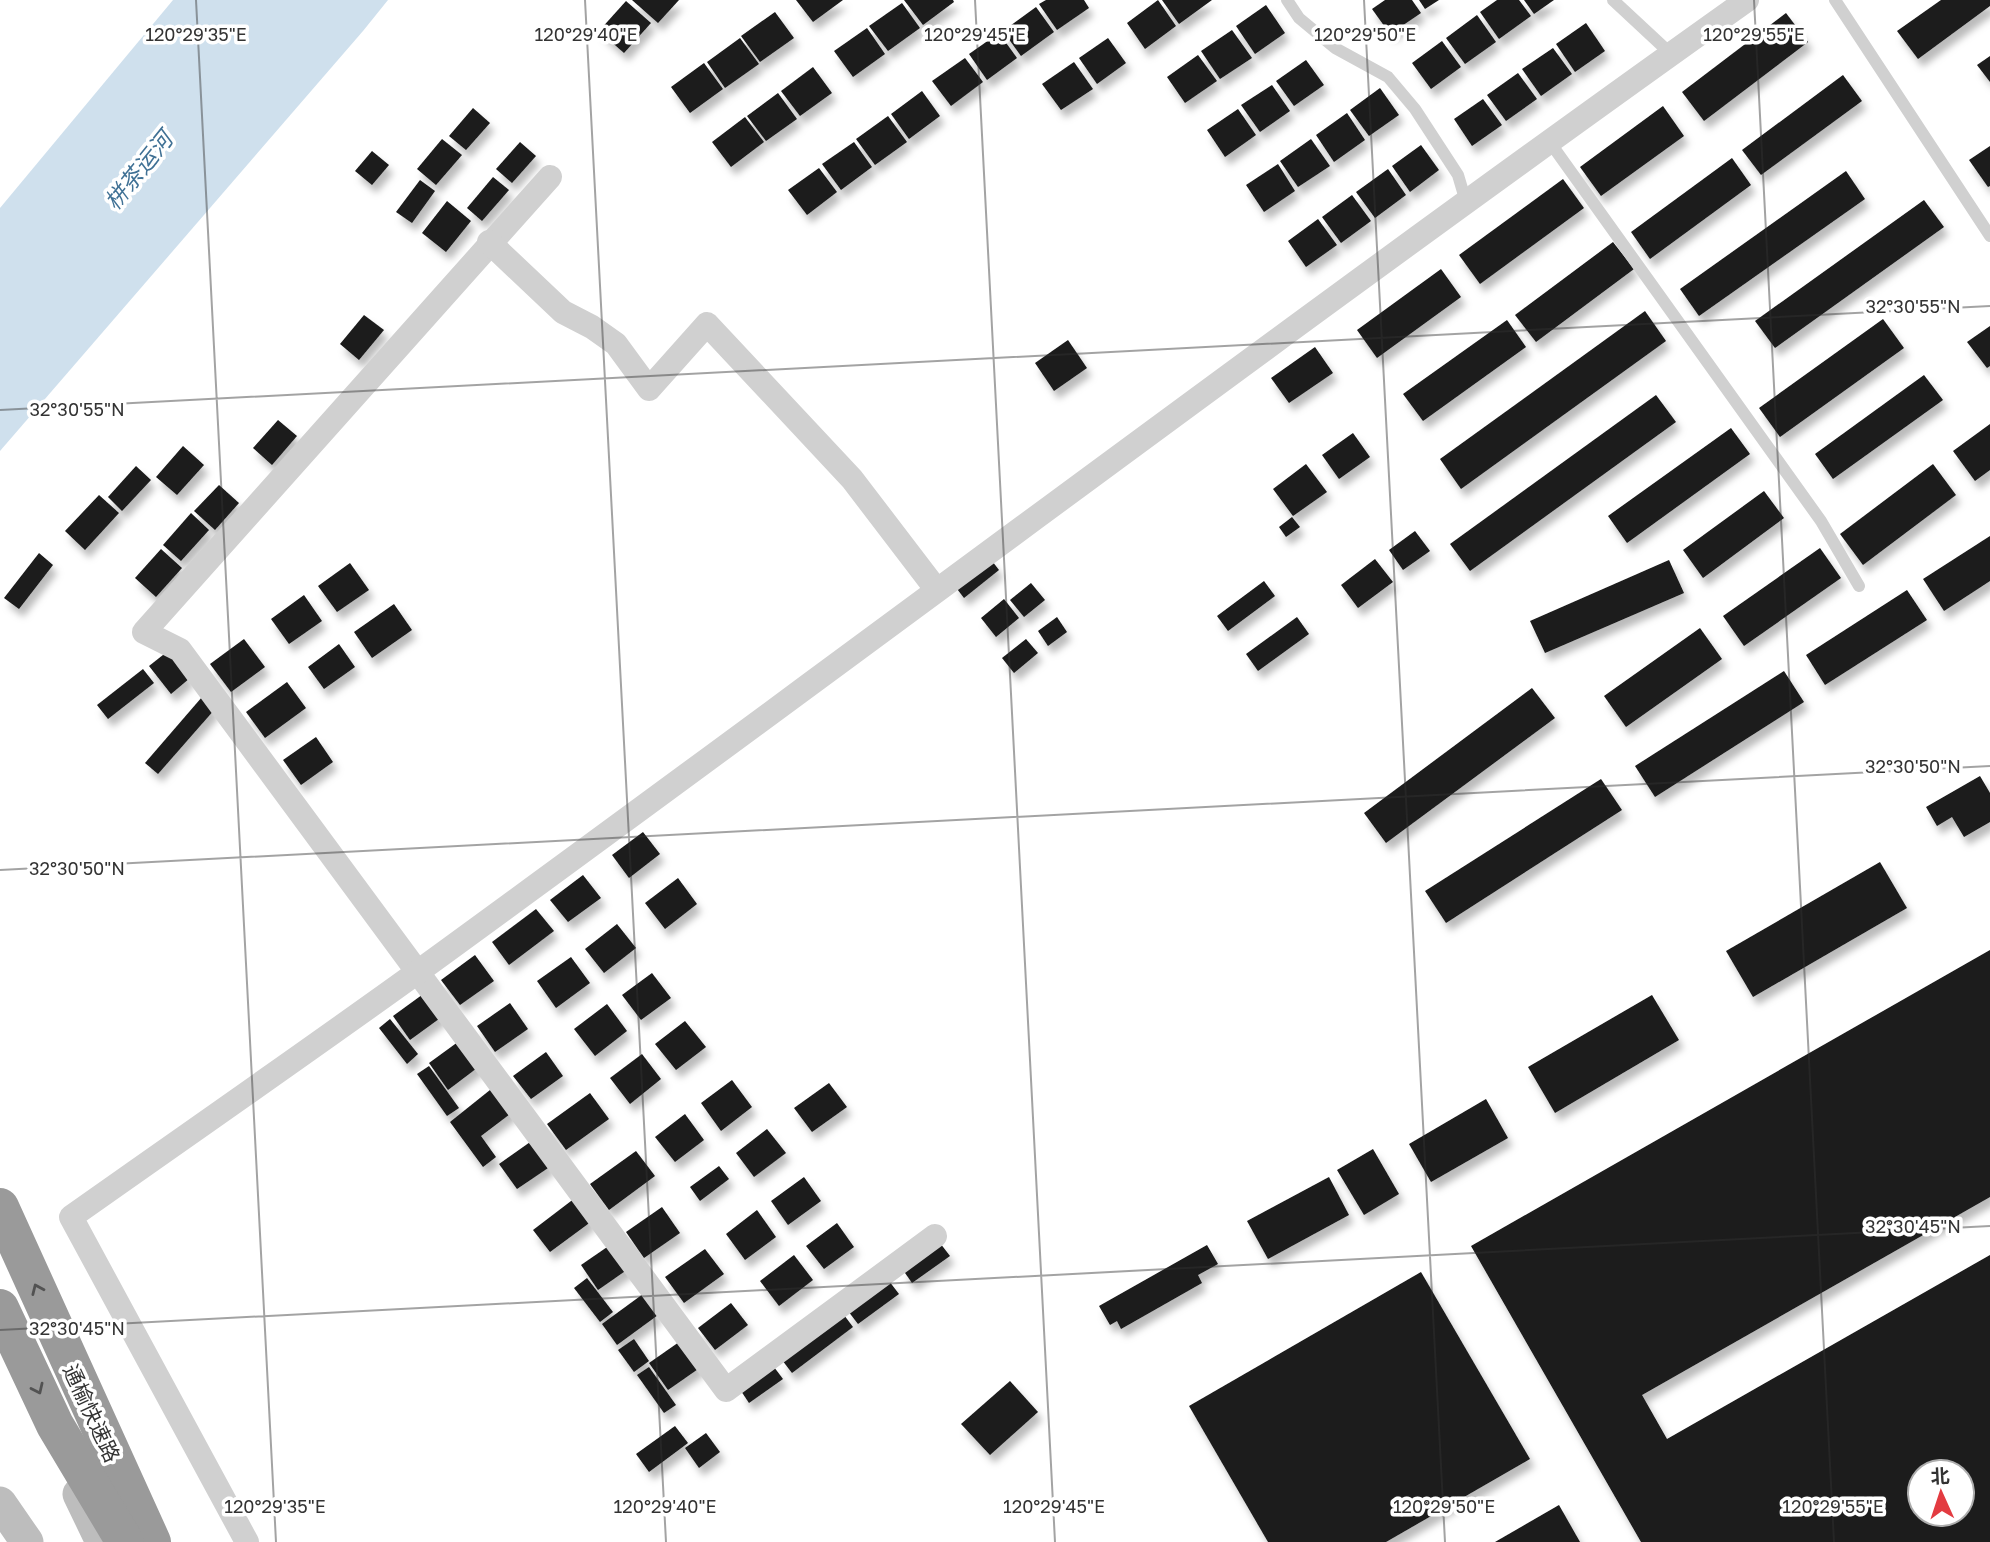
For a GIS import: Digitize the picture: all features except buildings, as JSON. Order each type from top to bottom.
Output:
[{"type":"highway","name":"通榆快速路","points":[[0,1207],[152,1542]]},
{"type":"highway","name":"通榆快速路","points":[[0,1308],[55,1425],[125,1542]]},
{"type":"street","points":[[247,1542],[71,1217],[417,972],[1466,201],[1747,0]]},
{"type":"street","points":[[550,177],[489,242],[156,618],[726,1390],[935,1236]]},
{"type":"street","points":[[489,242],[563,312],[592,327],[616,344],[649,389],[707,324],[852,479],[936,589]]},
{"type":"street","points":[[84,1396],[173,1542]]},
{"type":"street","points":[[55,1425],[83,1504],[102,1542]]},
{"type":"street","points":[[0,1503],[27,1542]]},
{"type":"lane","points":[[1287,0],[1299,18],[1335,48],[1388,77],[1415,109],[1458,175],[1466,201]]},
{"type":"lane","points":[[1613,0],[1671,54]]},
{"type":"lane","points":[[1835,0],[1990,236]]},
{"type":"lane","points":[[1549,141],[1821,522],[1858,586]]},
{"type":"water","name":"栟茶运河","points":[[173,0],[388,0],[0,451],[0,208]]}]
